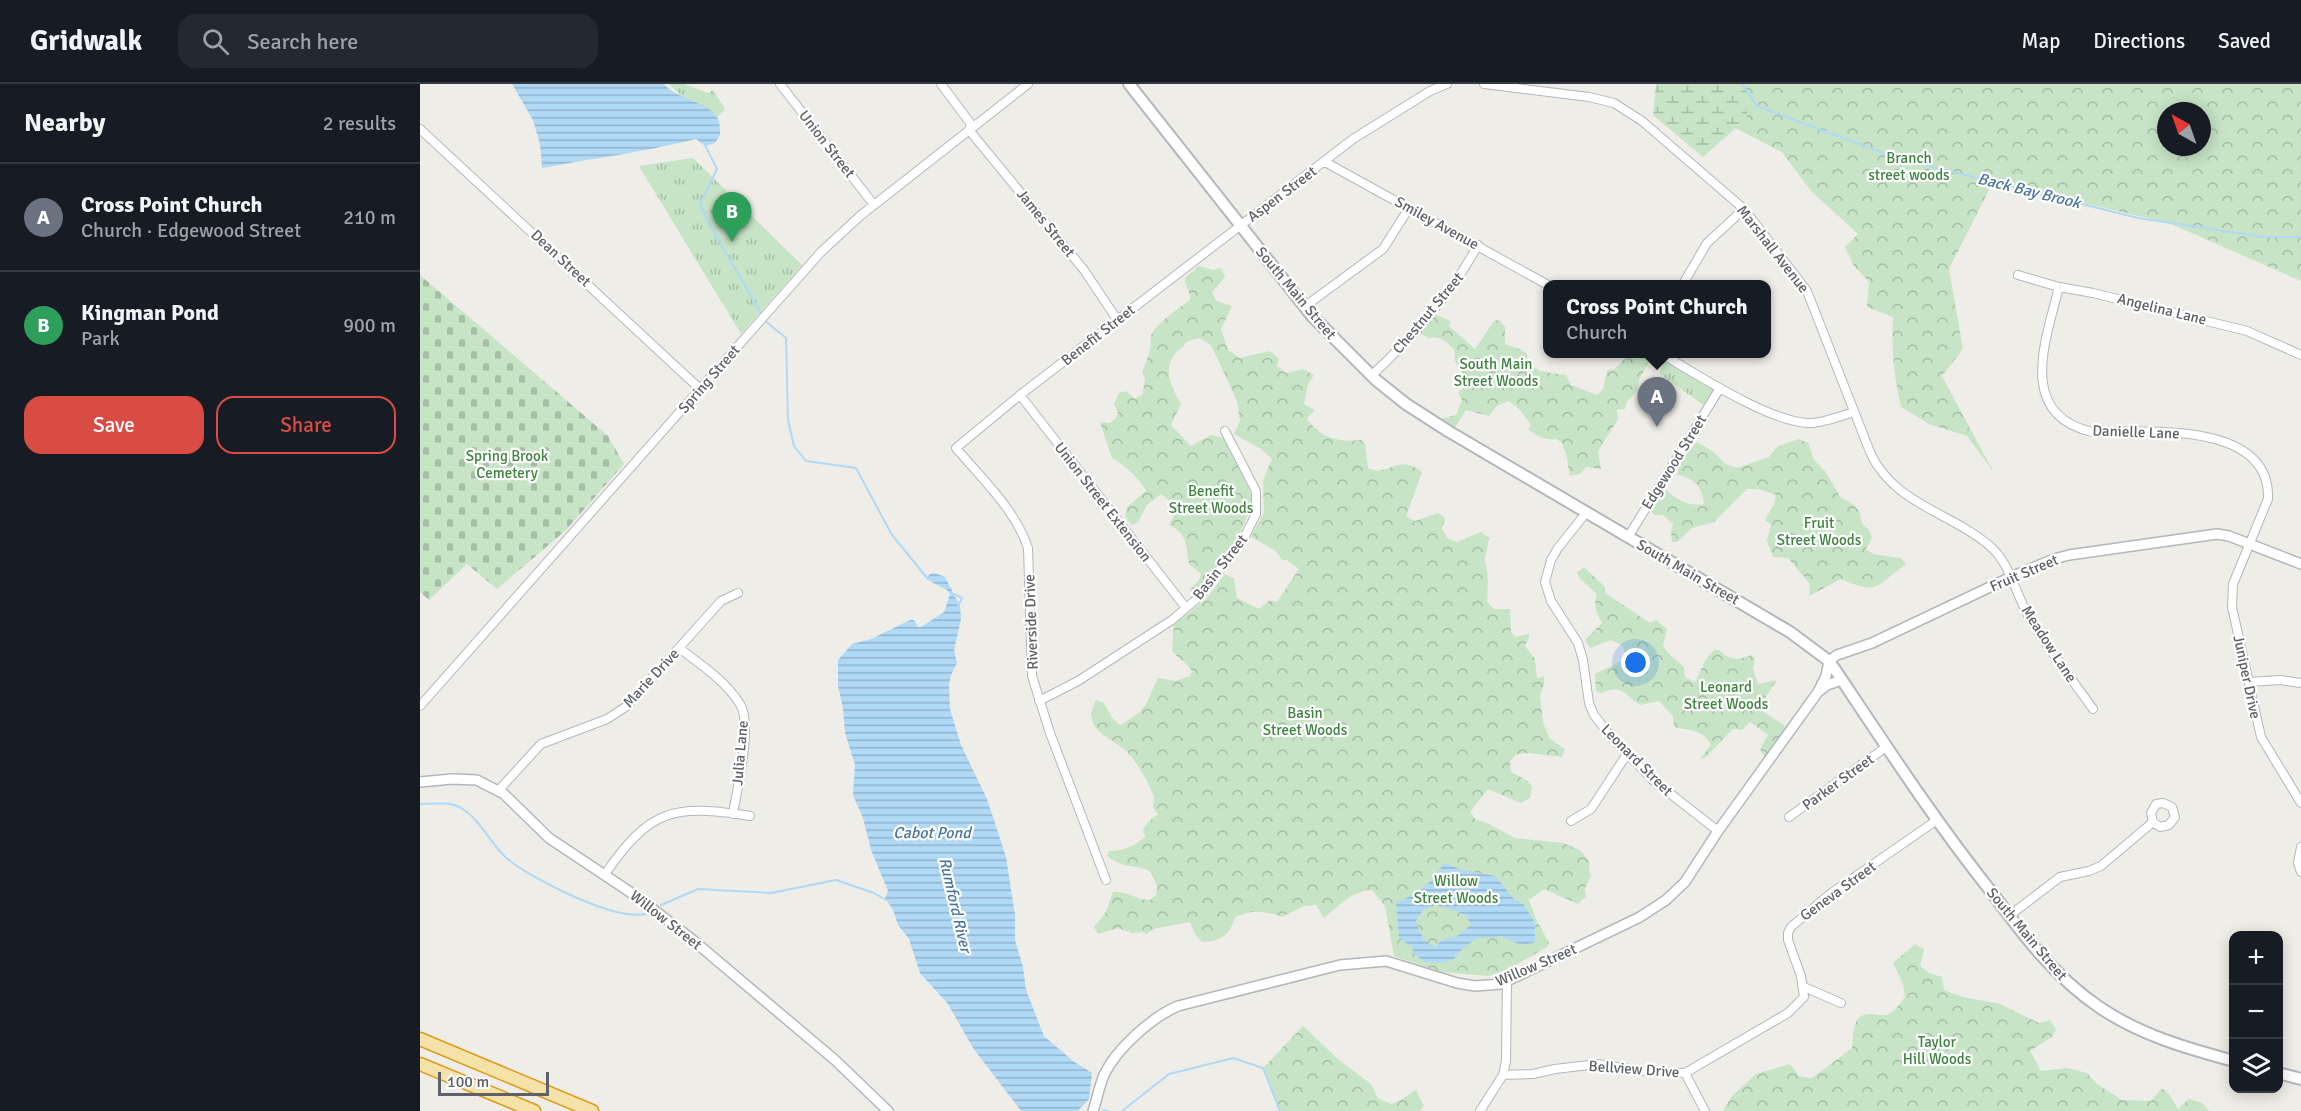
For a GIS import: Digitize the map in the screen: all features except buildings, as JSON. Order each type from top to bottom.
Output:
[{"type":"highway","points":[[420,1039],[592,1111]]},
{"type":"highway","points":[[420,1064],[534,1111]]},
{"type":"main road","name":"South Main Street","points":[[1130,84],[1304,307],[1371,376],[1430,420],[1790,632],[1829,662],[1937,820],[2009,916],[2061,977],[2098,1007],[2127,1024],[2167,1042],[2229,1060]]},
{"type":"main road","points":[[2283,1075],[2301,1080]]},
{"type":"street","name":"Union Street","points":[[780,84],[874,205]]},
{"type":"street","name":"James Street","points":[[941,84],[967,116],[971,124],[969,130],[1084,270],[1118,321]]},
{"type":"street","name":"Spring Street","points":[[420,706],[841,231],[1028,84]]},
{"type":"street","points":[[1325,162],[1353,140],[1412,102],[1447,84]]},
{"type":"street","name":"Marshall Avenue","points":[[1484,84],[1589,97],[1614,103],[1642,121],[1744,209],[1807,291],[1875,463],[1893,486],[1989,546],[2005,563],[2011,577]]},
{"type":"street","name":"Dean Street","points":[[420,129],[700,389]]},
{"type":"street","name":"Aspen Street","points":[[1240,226],[1325,162]]},
{"type":"street","name":"Smiley Avenue","points":[[1325,162],[1543,282]]},
{"type":"street","points":[[1304,307],[1383,249],[1410,208]]},
{"type":"street","points":[[1686,280],[1707,243],[1744,209]]},
{"type":"street","name":"Benefit Street","points":[[958,447],[1020,395],[1240,226]]},
{"type":"street","name":"Chestnut Street","points":[[1371,376],[1393,356],[1436,309],[1458,279],[1478,245]]},
{"type":"street","name":"Angelina Lane","points":[[2018,275],[2059,287],[2093,293],[2247,331],[2265,337],[2301,356]]},
{"type":"street","name":"Danielle Lane","points":[[2059,287],[2040,372],[2047,400],[2055,411],[2080,429],[2092,432],[2188,434],[2241,448],[2254,458],[2264,474],[2268,487],[2264,513],[2250,544]]},
{"type":"street","points":[[1669,358],[1720,388],[1786,421],[1814,423],[1854,412]]},
{"type":"street","name":"Edgewood Street","points":[[1628,537],[1720,388]]},
{"type":"street","name":"Union Street Extension","points":[[1020,395],[1186,608]]},
{"type":"street","name":"Basin Street","points":[[1039,701],[1078,681],[1128,650],[1186,608],[1212,582],[1245,536],[1256,514],[1256,491],[1225,431]]},
{"type":"street","name":"Riverside Drive","points":[[958,447],[956,448],[1006,507],[1026,541],[1029,567],[1032,676],[1039,701],[1106,880]]},
{"type":"street","name":"Leonard Street","points":[[1586,513],[1554,554],[1546,572],[1545,582],[1551,601],[1578,643],[1583,660],[1589,704],[1600,725],[1654,782],[1718,831]]},
{"type":"street","name":"Fruit Street","points":[[1829,662],[1837,655],[1872,643],[2011,577],[2069,555],[2202,534],[2229,536],[2301,564]]},
{"type":"street","name":"Juniper Drive","points":[[2250,544],[2233,584],[2231,596],[2234,622],[2261,737],[2301,803]]},
{"type":"street","name":"Meadow Lane","points":[[2011,577],[2026,612],[2042,639],[2093,709]]},
{"type":"street","name":"Marie Drive","points":[[498,791],[541,744],[617,714],[721,601],[738,592]]},
{"type":"street","name":"Julia Lane","points":[[679,648],[711,673],[741,706],[745,718],[744,743],[733,814]]},
{"type":"street","points":[[1818,692],[1826,676],[1829,662]]},
{"type":"street","points":[[1818,692],[1827,685],[1842,680]]},
{"type":"street","points":[[2249,681],[2280,680],[2301,683]]},
{"type":"street","name":"Willow Street","points":[[1093,1111],[1105,1074],[1116,1058],[1159,1016],[1178,1006],[1360,962],[1386,961],[1457,983],[1475,986],[1501,984],[1656,908],[1685,882],[1718,831],[1818,692]]},
{"type":"street","name":"Parker Street","points":[[1789,817],[1886,747]]},
{"type":"street","points":[[1571,821],[1592,809],[1627,753]]},
{"type":"street","name":"Willow Street","points":[[420,782],[452,779],[477,780],[510,799],[549,838],[658,912],[835,1060],[888,1111]]},
{"type":"street","points":[[605,874],[628,843],[645,826],[666,815],[688,811],[750,816]]},
{"type":"street","name":"Geneva Street","points":[[1804,987],[1788,940],[1788,933],[1796,921],[1830,894],[1937,820]]},
{"type":"street","points":[[2009,916],[2060,877],[2089,871],[2107,862],[2153,822]]},
{"type":"street","points":[[2301,847],[2298,863],[2301,872]]},
{"type":"street","points":[[1480,1111],[1503,1075],[1506,1061],[1507,981]]},
{"type":"street","points":[[1804,987],[1840,1003]]},
{"type":"street","name":"Bellview Drive","points":[[1503,1075],[1533,1074],[1591,1064],[1642,1071],[1685,1073],[1788,1014],[1804,997],[1804,987]]},
{"type":"street","points":[[1685,1073],[1705,1111]]},
{"type":"green space","points":[[669,84],[684,84],[708,93],[713,90],[725,109],[717,117],[685,99]]},
{"type":"green space","points":[[1656,84],[1742,84],[1747,91],[1747,118],[1703,157],[1653,115]]},
{"type":"green space","name":"Branch street woods","points":[[1720,84],[2301,84],[2301,281],[2169,223],[1993,182],[1949,269],[1963,349],[1942,376],[1993,471],[1967,436],[1929,424],[1901,407],[1892,340],[1893,317],[1867,307],[1869,282],[1854,266],[1845,247],[1858,234],[1811,191],[1782,152],[1735,128]]},
{"type":"green space","points":[[693,158],[802,265],[741,334],[639,166]]},
{"type":"green space","name":"Basin Street Woods","points":[[1199,266],[1213,270],[1221,268],[1225,277],[1212,292],[1216,301],[1232,306],[1221,329],[1228,350],[1240,358],[1270,351],[1279,359],[1277,366],[1286,373],[1303,369],[1314,375],[1308,384],[1304,404],[1315,410],[1307,418],[1311,425],[1330,437],[1361,440],[1365,443],[1368,468],[1382,470],[1406,464],[1422,472],[1406,516],[1415,521],[1438,513],[1445,518],[1442,529],[1448,539],[1457,542],[1481,532],[1489,538],[1485,559],[1488,579],[1487,602],[1494,609],[1510,609],[1511,632],[1515,637],[1529,634],[1525,646],[1535,659],[1537,679],[1544,676],[1540,696],[1543,723],[1550,739],[1565,749],[1562,757],[1517,754],[1510,761],[1511,772],[1532,786],[1530,798],[1521,803],[1488,789],[1470,812],[1475,819],[1515,838],[1563,843],[1580,850],[1590,862],[1591,876],[1585,888],[1586,897],[1578,904],[1544,889],[1529,900],[1549,943],[1547,947],[1512,969],[1488,976],[1440,972],[1394,956],[1385,906],[1372,890],[1351,896],[1324,918],[1316,905],[1304,906],[1282,917],[1258,912],[1241,914],[1235,917],[1230,929],[1219,939],[1202,942],[1195,934],[1190,922],[1153,929],[1147,934],[1132,933],[1118,928],[1098,934],[1094,927],[1106,912],[1113,892],[1150,900],[1156,895],[1157,886],[1151,872],[1114,861],[1107,856],[1109,851],[1124,849],[1142,840],[1145,837],[1143,830],[1148,822],[1158,814],[1153,808],[1154,797],[1151,788],[1141,770],[1125,750],[1094,725],[1092,710],[1096,700],[1104,703],[1113,719],[1120,725],[1142,710],[1158,678],[1175,681],[1190,676],[1192,671],[1190,668],[1172,651],[1174,625],[1206,599],[1225,574],[1234,579],[1237,598],[1259,609],[1270,600],[1277,602],[1299,569],[1287,560],[1282,560],[1276,551],[1251,537],[1264,512],[1263,480],[1272,459],[1261,449],[1234,434],[1240,421],[1237,401],[1211,345],[1199,338],[1186,342],[1176,353],[1169,367],[1170,380],[1181,404],[1171,425],[1191,446],[1211,435],[1225,438],[1248,484],[1251,498],[1250,509],[1230,549],[1194,593],[1190,590],[1201,574],[1189,564],[1183,536],[1169,525],[1174,515],[1171,502],[1161,494],[1147,505],[1138,522],[1132,525],[1125,517],[1127,507],[1146,491],[1131,472],[1112,458],[1100,422],[1110,423],[1116,418],[1118,413],[1114,404],[1119,393],[1126,391],[1135,399],[1143,394],[1145,378],[1142,373],[1150,350],[1153,331],[1162,321],[1190,300],[1185,278]]},
{"type":"green space","name":"Spring Brook Cemetery","points":[[420,275],[608,436],[624,464],[565,531],[497,589],[467,564],[429,600],[420,592]]},
{"type":"green space","name":"South Main Street Woods","points":[[1437,315],[1450,321],[1449,326],[1475,349],[1494,321],[1499,320],[1505,327],[1505,344],[1527,354],[1528,363],[1541,371],[1566,375],[1571,385],[1597,395],[1603,389],[1607,370],[1614,369],[1625,359],[1654,358],[1647,365],[1639,380],[1637,391],[1627,402],[1625,409],[1617,410],[1618,419],[1598,451],[1601,469],[1586,467],[1580,474],[1570,476],[1563,444],[1557,439],[1541,437],[1528,429],[1531,425],[1526,418],[1508,401],[1497,406],[1489,416],[1466,410],[1454,429],[1439,419],[1456,415],[1462,400],[1458,393],[1467,380],[1455,361],[1454,349],[1443,340],[1429,338],[1420,333],[1425,324]]},
{"type":"green space","points":[[1666,360],[1715,390],[1706,407],[1659,373]]},
{"type":"green space","name":"Fruit Street Woods","points":[[1799,439],[1808,443],[1814,460],[1825,471],[1841,498],[1859,510],[1862,524],[1869,530],[1872,538],[1866,549],[1873,554],[1901,558],[1906,564],[1882,583],[1871,588],[1841,579],[1809,596],[1810,584],[1788,558],[1773,557],[1767,541],[1771,525],[1765,520],[1776,495],[1758,489],[1747,489],[1714,522],[1692,528],[1677,542],[1672,542],[1673,524],[1663,515],[1654,515],[1651,511],[1660,494],[1666,490],[1683,502],[1704,504],[1696,484],[1688,478],[1677,475],[1681,459],[1697,442],[1712,451],[1726,464],[1737,468],[1769,457],[1778,446]]},
{"type":"green space","name":"Leonard Street Woods","points":[[1584,567],[1605,587],[1605,593],[1650,623],[1656,620],[1667,629],[1663,646],[1684,667],[1685,677],[1695,682],[1705,661],[1714,650],[1719,650],[1726,656],[1734,658],[1751,655],[1755,659],[1753,668],[1758,684],[1777,680],[1761,704],[1761,710],[1784,725],[1785,729],[1765,757],[1760,749],[1768,735],[1750,722],[1742,730],[1733,729],[1706,757],[1700,759],[1711,745],[1695,731],[1674,727],[1673,716],[1659,701],[1640,705],[1618,690],[1601,693],[1596,691],[1595,674],[1621,661],[1625,653],[1622,645],[1611,640],[1590,648],[1585,640],[1602,623],[1596,609],[1597,594],[1579,578],[1577,572]]},
{"type":"green space","name":"Taylor Hill Woods","points":[[1915,944],[1924,949],[1920,966],[1929,973],[1942,977],[1944,990],[1963,997],[2000,1004],[2039,1023],[2050,1020],[2056,1030],[2052,1037],[2030,1051],[2041,1071],[2067,1068],[2087,1073],[2097,1084],[2122,1100],[2151,1101],[2162,1088],[2169,1094],[2178,1109],[2189,1099],[2202,1103],[2209,1111],[1723,1111],[1732,1096],[1756,1074],[1790,1064],[1799,1076],[1812,1078],[1852,1048],[1856,1021],[1859,1017],[1870,1014],[1889,1014],[1905,997],[1903,984],[1893,963]]},
{"type":"green space","points":[[1303,1026],[1339,1060],[1371,1084],[1378,1098],[1391,1104],[1416,1090],[1424,1106],[1420,1111],[1280,1111],[1263,1068]]},
{"type":"water","points":[[512,84],[664,84],[677,94],[709,109],[719,121],[720,135],[715,143],[705,146],[696,139],[542,168],[540,144],[533,120]]},
{"type":"water","name":"Cabot Pond","points":[[935,573],[945,577],[960,606],[961,619],[954,650],[957,663],[949,684],[950,709],[961,745],[987,799],[1006,857],[1015,915],[1015,940],[1023,967],[1026,990],[1044,1036],[1073,1061],[1092,1073],[1089,1099],[1078,1111],[1021,1111],[973,1048],[948,1004],[920,973],[909,939],[898,925],[893,910],[885,898],[888,891],[871,850],[863,818],[853,795],[855,765],[845,733],[838,686],[838,660],[852,644],[871,639],[910,620],[914,620],[918,627],[921,627],[944,612],[950,594],[947,590],[926,579],[930,574]]},
{"type":"water","points":[[1444,863],[1463,870],[1495,876],[1514,899],[1523,904],[1533,919],[1535,942],[1518,943],[1502,936],[1478,937],[1460,951],[1454,959],[1443,963],[1425,962],[1415,955],[1411,946],[1399,938],[1396,902],[1418,892]],"holes":[[[1435,905],[1461,913],[1466,916],[1471,925],[1456,937],[1442,939],[1436,947],[1425,940],[1416,921],[1423,910]]]},
{"type":"waterway","name":"Back Bay Brook","points":[[1742,84],[1757,106],[1897,158],[2138,218],[2263,237],[2301,237]]},
{"type":"waterway","name":"Rumford River","points":[[705,145],[717,169],[700,204],[762,315]]},
{"type":"waterway","name":"Rumford River","points":[[764,320],[786,338],[788,420],[794,446],[806,461],[856,468],[892,535],[928,579]]},
{"type":"waterway","name":"Rumford River","points":[[954,594],[962,598],[958,606]]},
{"type":"waterway","points":[[420,804],[446,804],[461,808],[475,819],[510,861],[557,889],[618,912],[635,915],[649,913]]},
{"type":"waterway","points":[[661,905],[698,889],[771,893],[836,880],[874,893],[886,900]]},
{"type":"waterway","name":"Rumford River","points":[[1122,1111],[1169,1074],[1233,1058],[1263,1068],[1280,1111]]},
{"type":"waterway","name":"Rumford River","points":[[1103,1110],[1108,1111]]},
{"type":"place","name":"Kingman Pond","points":[[732,242]]},
{"type":"place","name":"Cross Point Church","points":[[1657,427]]},
{"type":"park label","name":"Benefit Street Woods","points":[[1211,500]]},
{"type":"park label","name":"Willow Street Woods","points":[[1456,890]]}]
